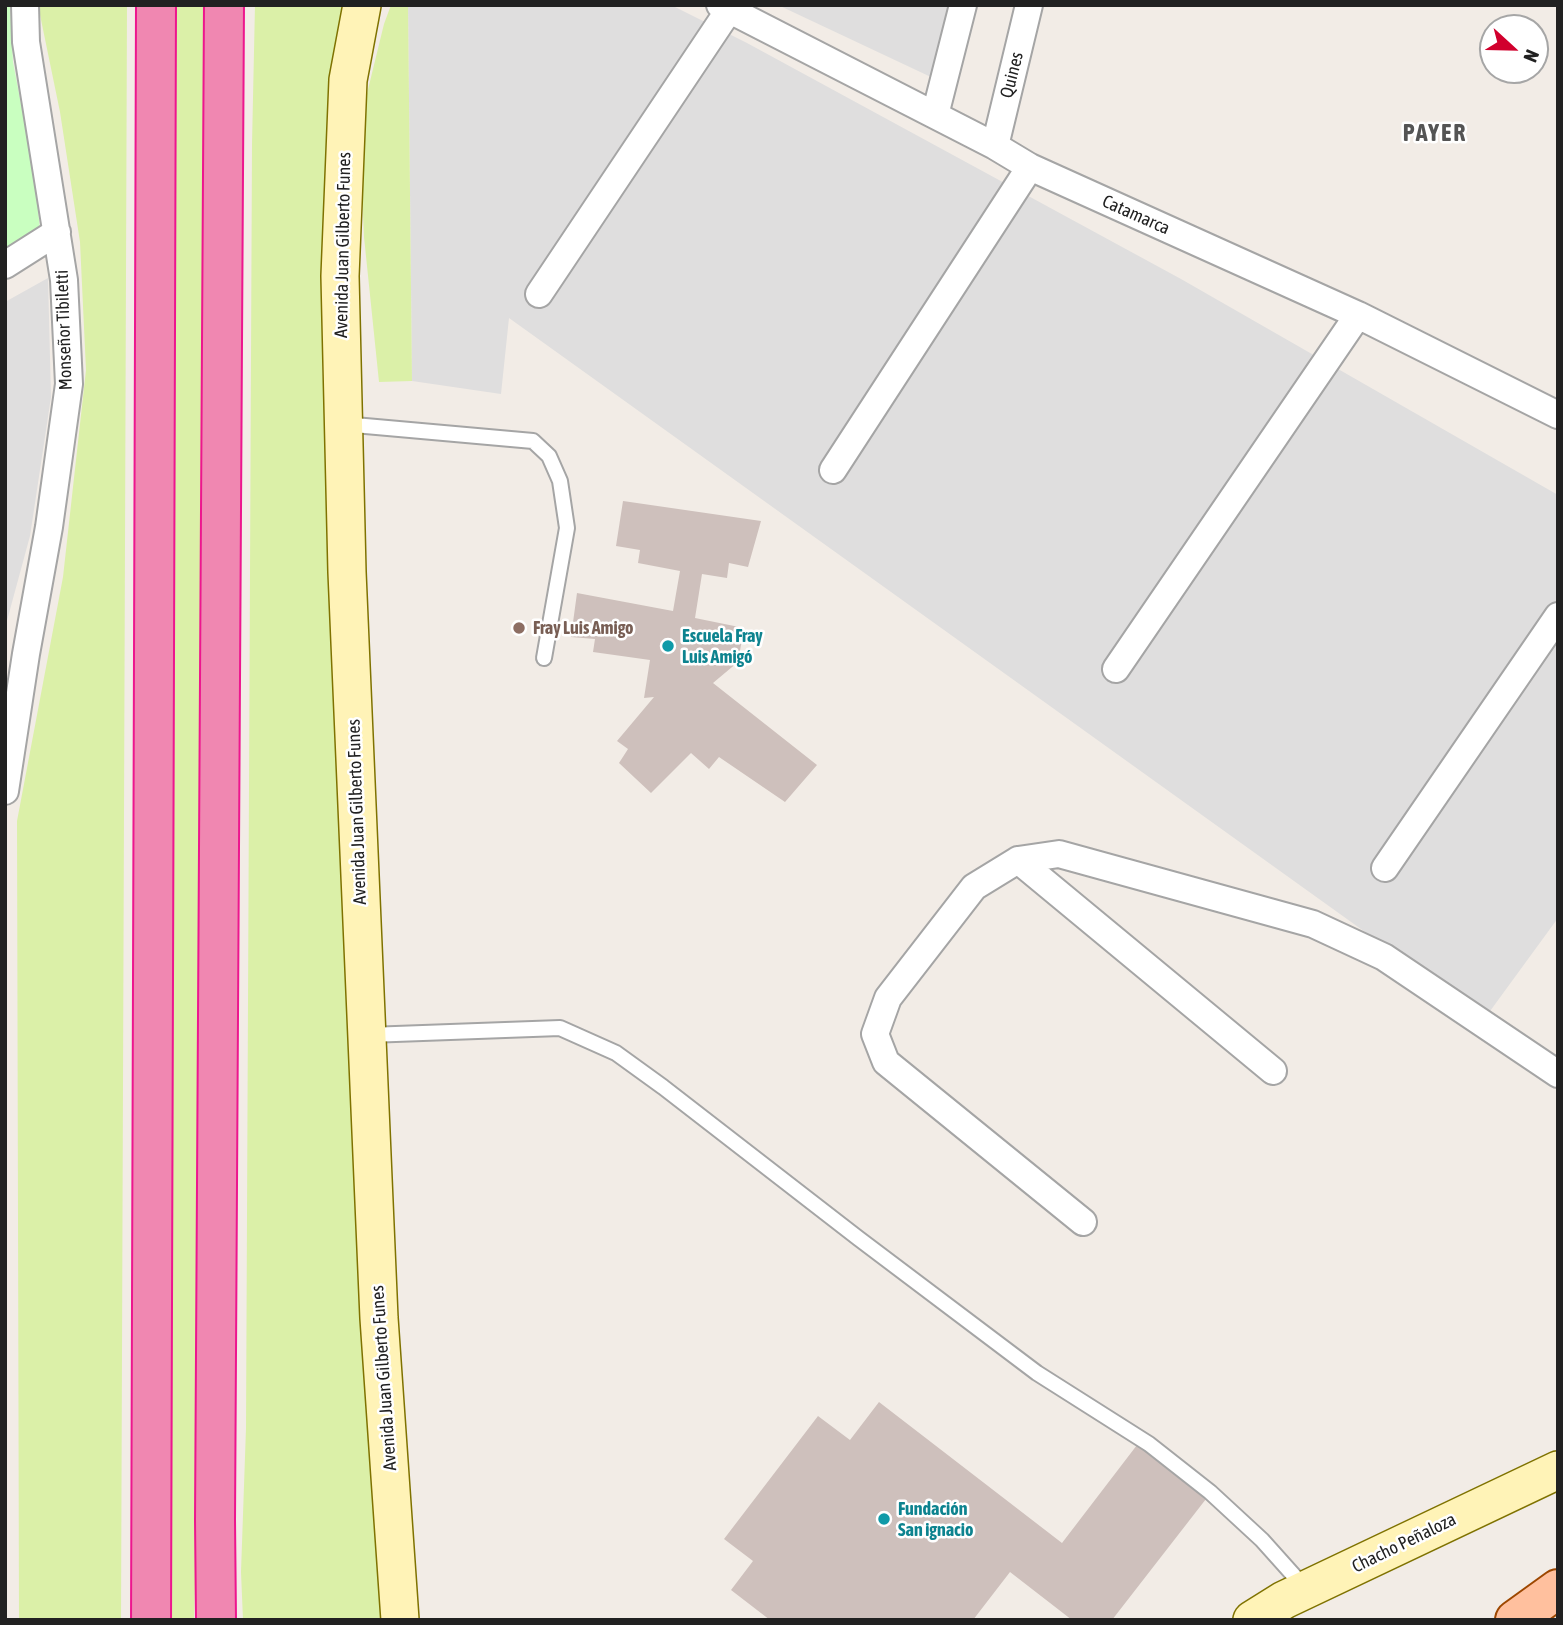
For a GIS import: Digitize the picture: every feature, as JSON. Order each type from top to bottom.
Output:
[{"type":"highway","points":[[151,1620],[156,5]]},
{"type":"highway","points":[[216,1620],[224,5]]},
{"type":"main road","points":[[1515,1620],[1558,1588]]},
{"type":"street","name":"Monseñor Tibiletti","points":[[5,791],[49,527],[69,384],[64,280],[26,42],[25,5]]},
{"type":"street","name":"Avenida Juan Gilberto Funes","points":[[362,5],[348,80],[344,146],[340,276],[343,424],[379,1318],[400,1620]]},
{"type":"street","points":[[935,115],[963,5]]},
{"type":"street","name":"Quines","points":[[995,146],[1029,5]]},
{"type":"street","points":[[539,294],[724,8]]},
{"type":"street","name":"Catamarca","points":[[724,8],[995,146],[1030,167],[1358,314],[1558,415]]},
{"type":"street","points":[[833,470],[1030,167]]},
{"type":"street","points":[[5,265],[57,232]]},
{"type":"street","points":[[1116,668],[1358,314]]},
{"type":"street","points":[[1385,868],[1558,616]]},
{"type":"street","name":"Monseñor Tibiletti","points":[[5,714],[26,654]]},
{"type":"street","points":[[1083,1222],[886,1062],[874,1034],[888,998],[974,887],[1018,860],[1059,855],[1313,923],[1384,957],[1558,1074]]},
{"type":"street","points":[[1018,860],[1273,1071]]},
{"type":"street","name":"Chacho Peñaloza","points":[[1252,1620],[1284,1600],[1558,1470]]},
{"type":"lane","points":[[343,424],[533,441],[549,456],[560,481],[567,528],[544,658]]},
{"type":"lane","points":[[367,1035],[560,1028],[616,1053],[1037,1373],[1149,1444],[1210,1492],[1262,1540],[1306,1590]]},
{"type":"shaded area","points":[[408,5],[671,5],[747,43],[1181,279],[1558,495],[1558,918],[1485,1018],[509,318],[501,394],[412,381]]},
{"type":"shaded area","points":[[778,5],[949,5],[933,78]]},
{"type":"shaded area","points":[[48,278],[51,397],[30,536],[5,628],[5,302]]},
{"type":"green space","points":[[5,5],[10,5],[13,62],[35,177],[40,230],[5,248]]},
{"type":"green space","points":[[38,5],[127,5],[121,1620],[19,1620],[17,821],[63,577],[86,370],[80,242],[60,112]]},
{"type":"green space","points":[[171,5],[205,5],[194,1620],[165,1620]]},
{"type":"green space","points":[[255,5],[350,5],[327,200],[322,364],[338,644],[366,1331],[381,1620],[243,1620],[241,1572],[246,1428],[252,144]]},
{"type":"green space","points":[[391,5],[408,5],[412,381],[379,382],[364,237],[361,168],[363,110]]},
{"type":"building","name":"Escuela Fray Luis Amigó","points":[[623,501],[761,521],[748,567],[729,563],[727,578],[702,574],[695,618],[744,628],[738,662],[713,683],[817,765],[785,802],[719,757],[709,769],[691,753],[651,793],[619,763],[628,749],[617,741],[654,697],[644,698],[650,660],[593,652],[595,639],[571,637],[577,593],[673,611],[680,571],[638,563],[640,550],[616,546]]},
{"type":"building","name":"Fundación San ignacio","points":[[879,1402],[1062,1543],[1137,1445],[1206,1499],[1112,1620],[1072,1620],[1010,1572],[973,1620],[770,1620],[731,1590],[753,1561],[724,1539],[818,1416],[850,1440]]},
{"type":"place","name":"Fray Luis Amigo","points":[[519,628]]},
{"type":"place","name":"Escuela Fray Luis Amigó","points":[[668,646]]},
{"type":"place","name":"Fundación San ignacio","points":[[884,1519]]},
{"type":"district","name":"PAYER","points":[[1435,133]]}]
